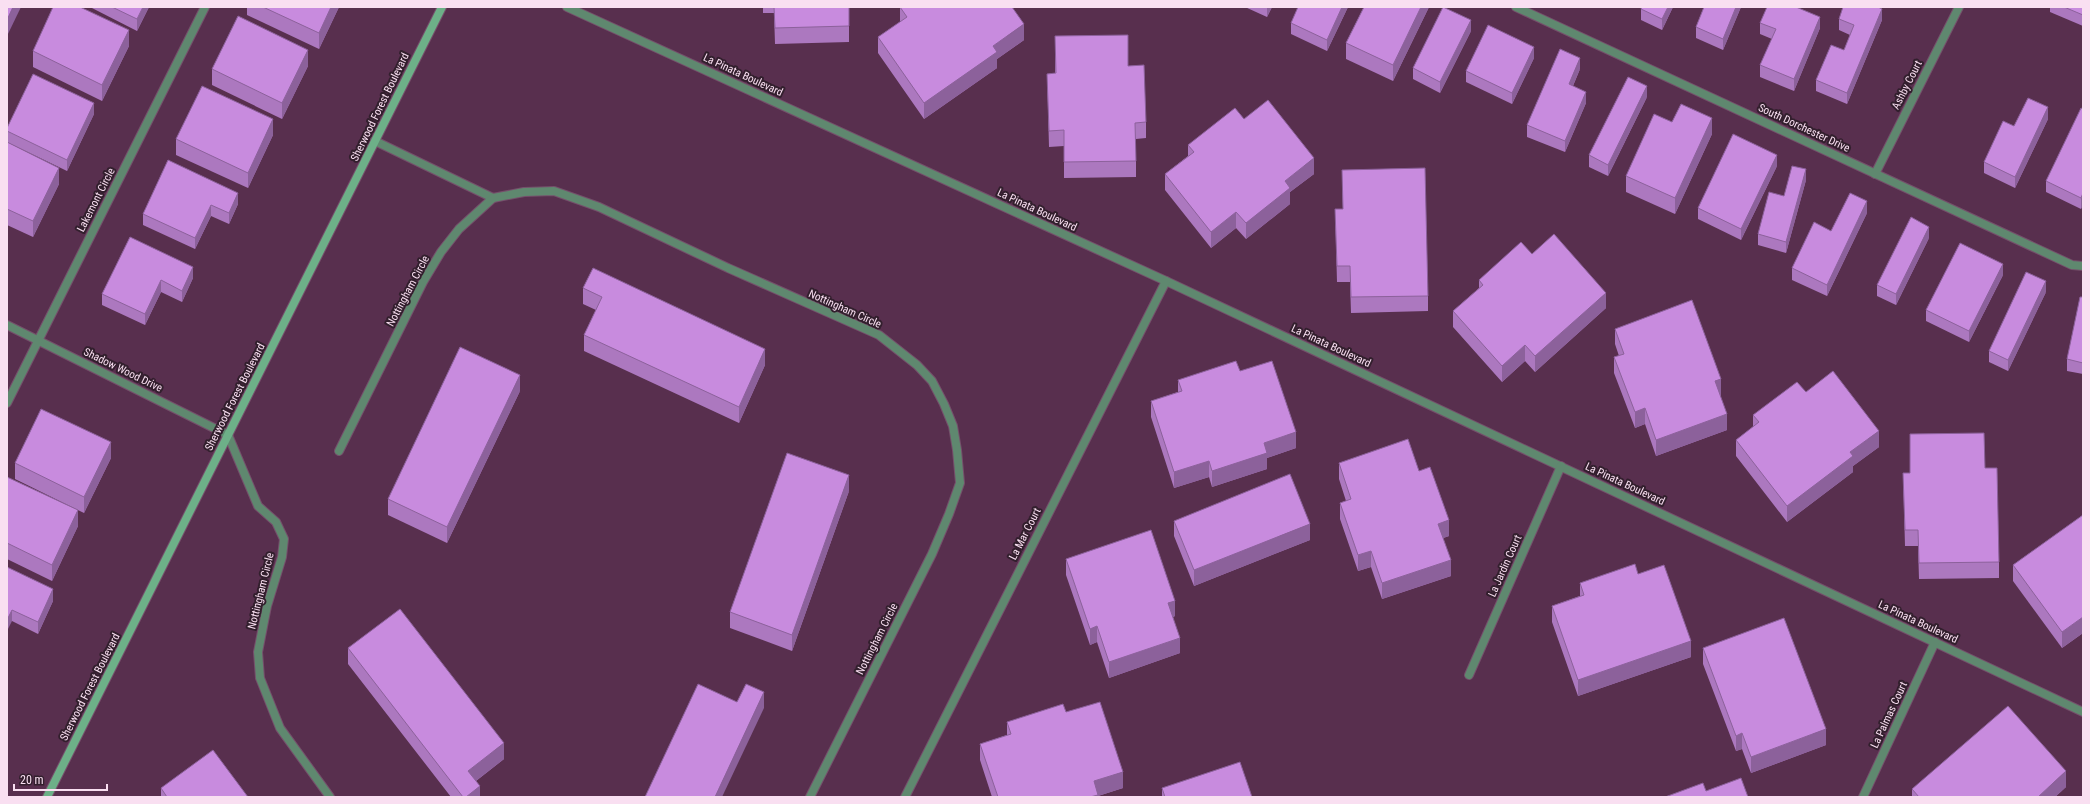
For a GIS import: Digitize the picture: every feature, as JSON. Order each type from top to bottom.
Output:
[{"type":"street","name":"Lakemont Circle","points":[[7,403],[205,7]]},
{"type":"street","name":"Sherwood Forest Boulevard","points":[[47,797],[442,7]]},
{"type":"street","name":"La Pinata Boulevard","points":[[567,7],[1166,281],[2083,712]]},
{"type":"street","name":"South Dorchester Drive","points":[[1516,7],[2072,265],[2083,266]]},
{"type":"street","name":"Ashby Court","points":[[1875,174],[1959,7]]},
{"type":"street","points":[[375,141],[493,198]]},
{"type":"street","name":"Nottingham Circle","points":[[339,451],[424,282],[441,252],[459,229],[493,198],[524,192],[554,191],[599,207],[728,268],[879,335],[917,365],[932,381],[953,426],[960,483],[932,554],[810,797]]},
{"type":"street","name":"La Mar Court","points":[[905,797],[1166,281]]},
{"type":"street","name":"Shadow Wood Drive","points":[[7,324],[228,435]]},
{"type":"street","name":"Nottingham Circle","points":[[228,435],[258,506],[276,522],[284,539],[282,557],[267,606],[258,652],[260,678],[280,728],[330,797]]},
{"type":"street","name":"La Jardin Court","points":[[1469,675],[1561,466]]},
{"type":"street","name":"La Palmas Court","points":[[1863,797],[1935,642]]},
{"type":"building","points":[[7,7],[13,7],[7,20]]},
{"type":"building","points":[[53,7],[80,7],[129,30],[102,85],[33,51]]},
{"type":"building","points":[[112,7],[143,7],[137,19]]},
{"type":"building","points":[[263,7],[331,7],[319,33]]},
{"type":"building","points":[[774,7],[849,7],[849,26],[775,28]]},
{"type":"building","points":[[900,7],[1012,7],[1024,24],[993,46],[997,52],[924,103],[878,37],[907,17]]},
{"type":"building","points":[[1298,7],[1342,7],[1327,40],[1291,23]]},
{"type":"building","points":[[1364,7],[1421,7],[1393,65],[1346,43]]},
{"type":"building","points":[[1443,7],[1471,20],[1440,82],[1413,68]]},
{"type":"building","points":[[1642,7],[1668,7],[1662,19],[1641,9]]},
{"type":"building","points":[[1704,7],[1736,7],[1723,39],[1696,27]]},
{"type":"building","points":[[1767,7],[1796,7],[1820,17],[1794,79],[1760,65],[1776,29],[1760,23]]},
{"type":"building","points":[[1843,7],[1878,7],[1882,9],[1847,93],[1816,80],[1831,45],[1844,50],[1854,25],[1839,19]]},
{"type":"building","points":[[2064,7],[2083,7],[2083,15]]},
{"type":"building","points":[[238,16],[308,50],[282,103],[212,69]]},
{"type":"building","points":[[1488,25],[1534,47],[1512,93],[1466,71]]},
{"type":"building","points":[[1128,35],[1128,66],[1144,65],[1146,122],[1135,123],[1136,161],[1064,162],[1064,130],[1049,131],[1047,74],[1056,73],[1055,36]]},
{"type":"building","points":[[1560,49],[1580,58],[1569,84],[1586,92],[1565,141],[1527,125]]},
{"type":"building","points":[[33,74],[94,103],[67,160],[7,131],[7,128]]},
{"type":"building","points":[[1628,77],[1647,86],[1608,165],[1589,155]]},
{"type":"building","points":[[202,86],[273,119],[248,173],[176,139]]},
{"type":"building","points":[[2028,98],[2048,107],[2015,177],[1984,162],[2003,121],[2014,126]]},
{"type":"building","points":[[1268,100],[1314,158],[1285,181],[1290,188],[1246,223],[1236,212],[1211,232],[1165,174],[1194,152],[1188,145],[1235,108],[1244,119]]},
{"type":"building","points":[[1681,104],[1712,118],[1675,198],[1626,176],[1654,114],[1672,122]]},
{"type":"building","points":[[2081,108],[2083,109],[2083,193],[2081,198],[2046,181]]},
{"type":"building","points":[[1733,134],[1777,155],[1741,229],[1698,208]]},
{"type":"building","points":[[7,142],[59,168],[33,221],[7,209]]},
{"type":"building","points":[[168,160],[238,193],[229,213],[211,205],[195,238],[143,214]]},
{"type":"building","points":[[1792,166],[1806,169],[1786,242],[1758,234],[1769,192],[1784,196]]},
{"type":"building","points":[[1425,168],[1428,296],[1351,297],[1350,266],[1337,266],[1335,209],[1343,209],[1342,170]]},
{"type":"building","points":[[1850,193],[1867,201],[1827,285],[1792,268],[1814,222],[1831,231]]},
{"type":"building","points":[[1911,217],[1929,227],[1896,294],[1877,285]]},
{"type":"building","points":[[1554,234],[1606,293],[1535,356],[1525,345],[1502,366],[1453,311],[1483,285],[1479,280],[1521,242],[1532,254]]},
{"type":"building","points":[[130,237],[193,267],[182,291],[161,280],[145,314],[102,294]]},
{"type":"building","points":[[1960,243],[2003,264],[1969,331],[1926,310]]},
{"type":"building","points":[[593,268],[765,349],[739,407],[584,335],[602,297],[583,288]]},
{"type":"building","points":[[2026,272],[2046,281],[2008,360],[1989,351]]},
{"type":"building","points":[[2080,297],[2083,297],[2083,363],[2067,359]]},
{"type":"building","points":[[1692,300],[1721,379],[1715,381],[1727,414],[1656,440],[1645,408],[1635,412],[1614,357],[1624,354],[1615,329]]},
{"type":"building","points":[[460,347],[520,375],[447,527],[388,499]]},
{"type":"building","points":[[1236,361],[1240,371],[1272,361],[1296,432],[1264,443],[1267,453],[1212,471],[1209,461],[1174,472],[1151,401],[1182,391],[1178,380]]},
{"type":"building","points":[[1833,371],[1879,431],[1850,452],[1853,456],[1787,506],[1736,440],[1759,422],[1753,415],[1797,382],[1806,392]]},
{"type":"building","points":[[41,409],[111,442],[84,497],[15,463]]},
{"type":"building","points":[[1984,433],[1985,468],[1997,468],[1999,562],[1919,563],[1918,530],[1905,530],[1903,473],[1910,473],[1910,434]]},
{"type":"building","points":[[1408,439],[1419,471],[1430,467],[1449,520],[1438,524],[1451,560],[1382,583],[1371,551],[1358,555],[1340,503],[1351,499],[1339,463]]},
{"type":"building","points":[[787,453],[849,475],[792,635],[730,612]]},
{"type":"building","points":[[1290,474],[1310,524],[1194,570],[1174,521]]},
{"type":"building","points":[[7,477],[78,510],[52,565],[7,543]]},
{"type":"building","points":[[2083,515],[2083,617],[2062,632],[2013,565]]},
{"type":"building","points":[[1151,530],[1175,601],[1168,603],[1180,638],[1109,662],[1097,626],[1090,629],[1066,559]]},
{"type":"building","points":[[1635,564],[1638,574],[1664,565],[1691,641],[1578,680],[1552,606],[1584,595],[1580,583]]},
{"type":"building","points":[[7,567],[53,589],[38,622],[12,610],[7,620]]},
{"type":"building","points":[[400,609],[504,743],[468,771],[480,786],[466,797],[463,797],[348,648]]},
{"type":"building","points":[[1784,618],[1826,729],[1751,757],[1742,733],[1736,736],[1703,648]]},
{"type":"building","points":[[698,684],[737,702],[746,684],[764,692],[715,797],[645,797]]},
{"type":"building","points":[[1100,702],[1123,772],[1094,781],[1098,795],[1090,797],[998,797],[980,744],[1011,734],[1007,722],[1063,704],[1066,712]]},
{"type":"building","points":[[2008,706],[2066,771],[2038,797],[1919,797],[1912,789]]},
{"type":"building","points":[[213,750],[248,797],[167,797],[161,788]]},
{"type":"building","points":[[1240,762],[1252,797],[1165,797],[1162,788]]},
{"type":"building","points":[[1741,778],[1748,797],[1665,797],[1703,783],[1706,791]]}]
